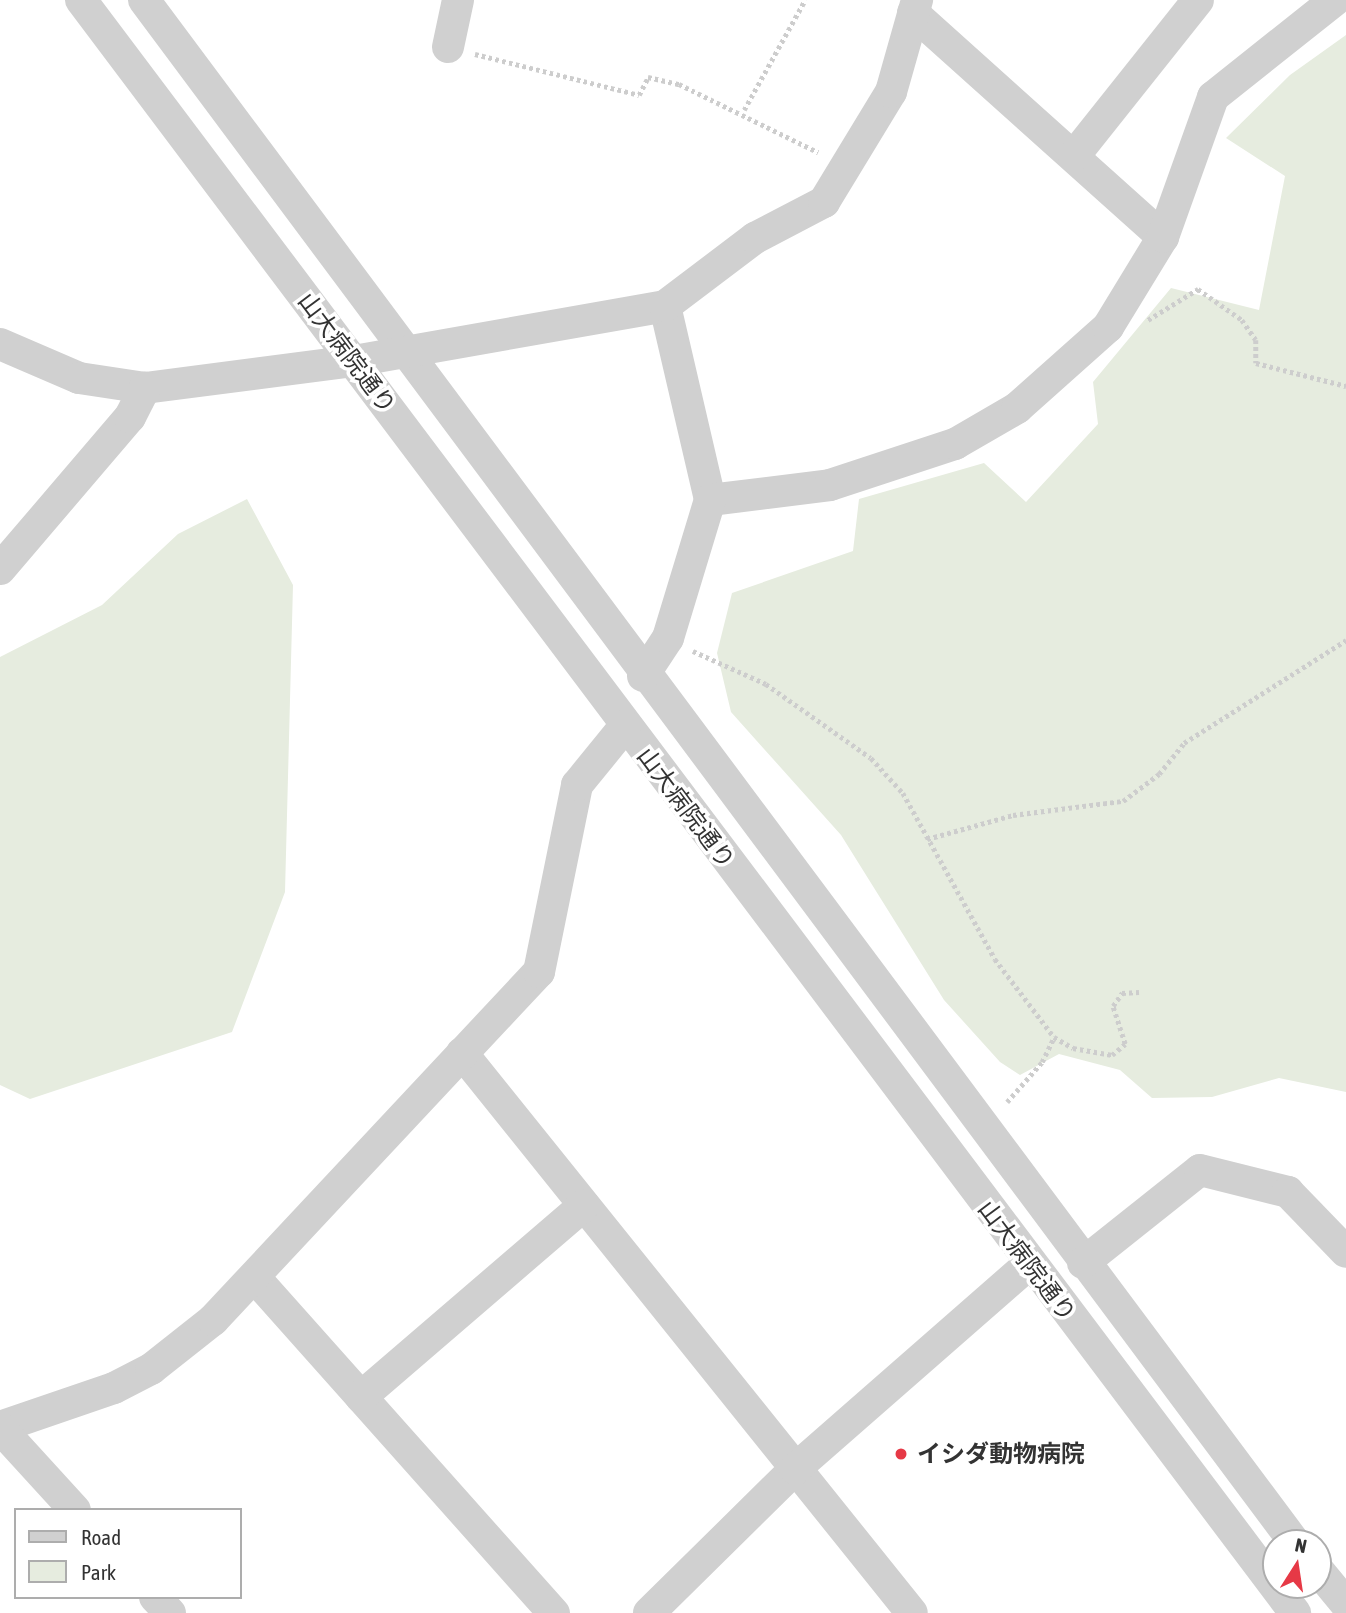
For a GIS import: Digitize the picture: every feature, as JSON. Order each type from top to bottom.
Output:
[{"type":"street","name":"山大病院通り","points":[[81,0],[1029,1264],[1295,1613]]},
{"type":"street","name":"山大病院通り","points":[[144,0],[410,352],[643,676],[1285,1529]]},
{"type":"street","points":[[448,47],[458,0]]},
{"type":"street","points":[[1074,156],[1198,0]]},
{"type":"street","points":[[710,500],[830,485],[923,458],[1017,408],[1108,327],[1163,237],[1213,97],[1335,0]]},
{"type":"street","points":[[0,344],[79,378],[145,388],[354,361],[665,306],[755,238],[824,202],[891,92],[915,6],[1163,237]]},
{"type":"street","points":[[643,676],[668,638],[710,500],[665,306]]},
{"type":"street","points":[[0,569],[130,417],[145,388]]},
{"type":"street","points":[[73,1508],[0,1427],[151,1369],[256,1279],[539,972],[577,785],[625,726]]},
{"type":"street","points":[[462,1053],[912,1613]]},
{"type":"street","points":[[1083,1263],[1200,1170],[1288,1192],[1346,1252]]},
{"type":"street","points":[[361,1397],[584,1205]]},
{"type":"street","points":[[649,1613],[796,1469],[1029,1264]]},
{"type":"street","points":[[256,1279],[554,1613]]},
{"type":"street","points":[[1332,1587],[1346,1604]]},
{"type":"street","points":[[157,1599],[170,1613]]},
{"type":"path","points":[[744,110],[805,0]]},
{"type":"path","points":[[448,47],[639,94],[648,77],[679,83],[744,110],[847,167]]},
{"type":"path","points":[[1108,327],[1120,330],[1164,314],[1198,289],[1242,320],[1256,340],[1256,363],[1346,386]]},
{"type":"path","points":[[668,638],[766,684],[827,722],[903,793],[995,959],[1054,1037],[1073,1048],[1112,1055],[1125,1044],[1113,1006],[1122,993],[1139,992]]},
{"type":"path","points":[[927,839],[1013,815],[1123,801],[1159,774],[1184,743],[1346,640]]},
{"type":"path","points":[[1007,1102],[1042,1062],[1054,1037]]},
{"type":"green space","points":[[1346,35],[1346,1092],[1279,1078],[1212,1097],[1152,1098],[1120,1070],[1059,1054],[1020,1075],[1000,1062],[944,1000],[841,835],[731,712],[717,653],[732,593],[853,551],[859,499],[984,463],[1026,502],[1098,424],[1093,382],[1171,288],[1259,310],[1285,176],[1226,138],[1290,75]]},
{"type":"green space","points":[[247,499],[293,585],[285,892],[232,1032],[30,1099],[0,1085],[0,657],[102,605],[178,534]]},
{"type":"place","name":"イシダ動物病院","points":[[901,1454]]}]
